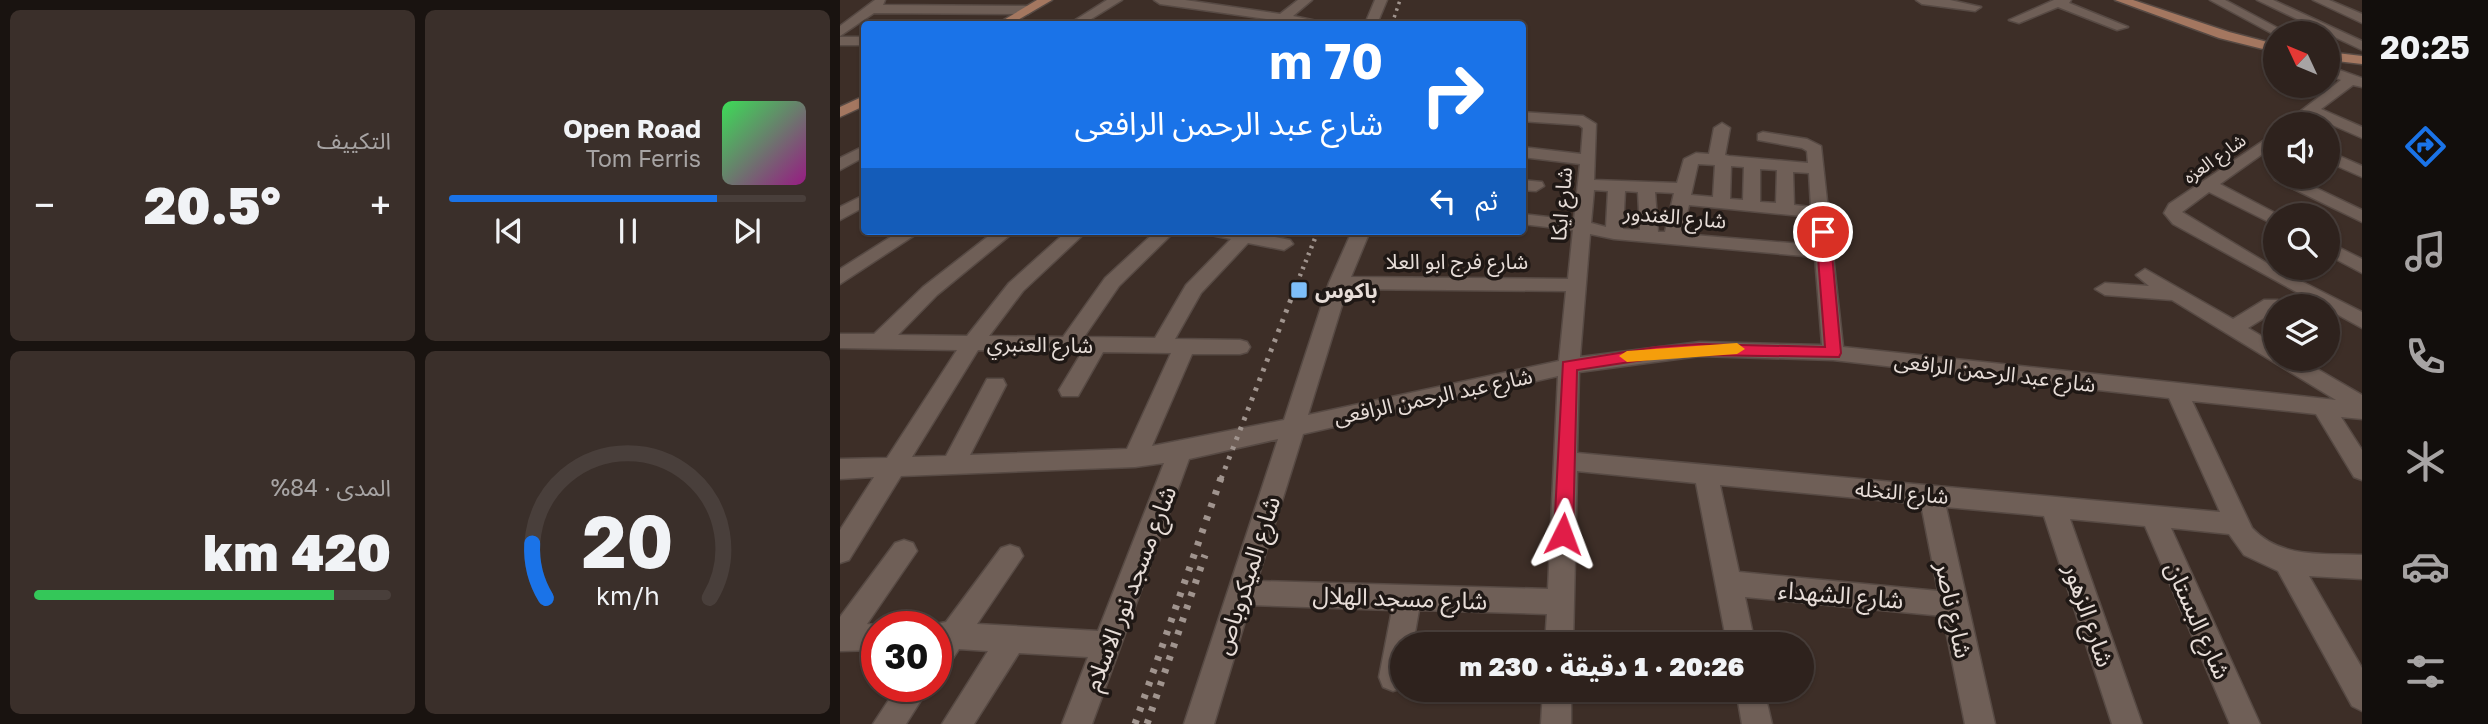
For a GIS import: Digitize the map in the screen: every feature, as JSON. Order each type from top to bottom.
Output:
[{"type":"main road","points":[[1008,21],[1046,0]]},
{"type":"main road","points":[[2121,0],[2224,35],[2263,45]]},
{"type":"main road","points":[[2152,0],[2220,24],[2263,34]]},
{"type":"main road","points":[[2340,44],[2362,46]]},
{"type":"main road","points":[[2340,57],[2362,60]]},
{"type":"main road","points":[[840,113],[861,102]]},
{"type":"street","points":[[840,32],[883,0]]},
{"type":"street","points":[[930,10],[943,0]]},
{"type":"street","points":[[1080,21],[1116,0]]},
{"type":"street","points":[[1215,21],[1245,0]]},
{"type":"street","points":[[1282,18],[1306,0]]},
{"type":"street","points":[[1372,21],[1381,0]]},
{"type":"street","points":[[1923,0],[1976,7]]},
{"type":"street","points":[[2216,0],[2263,23]]},
{"type":"street","points":[[2263,0],[2362,46]]},
{"type":"street","points":[[2319,0],[2362,19]]},
{"type":"street","points":[[1170,1],[1304,21]]},
{"type":"street","points":[[2015,20],[2061,1],[2122,27]]},
{"type":"street","points":[[871,9],[1028,10]]},
{"type":"street","points":[[2039,9],[2072,21]]},
{"type":"street","points":[[890,21],[906,10]]},
{"type":"street","points":[[2251,17],[2293,14]]},
{"type":"street","points":[[840,41],[861,40]]},
{"type":"street","points":[[2307,112],[2352,81],[2362,98]]},
{"type":"street","points":[[2310,110],[2362,133]]},
{"type":"street","name":"شارع ايكا","points":[[1526,116],[1583,121],[1591,127],[1569,366],[1559,632]]},
{"type":"street","points":[[1721,203],[1719,159],[1722,128]]},
{"type":"street","points":[[1763,137],[1812,146],[1817,169],[1833,353]]},
{"type":"street","name":"شارع العزه","points":[[2263,147],[2175,208],[2173,213],[2179,220],[2362,321]]},
{"type":"street","points":[[840,149],[861,153]]},
{"type":"street","points":[[1526,152],[1588,160]]},
{"type":"street","points":[[840,165],[861,154]]},
{"type":"street","points":[[1672,239],[1693,159],[1817,169]]},
{"type":"street","points":[[2246,160],[2263,168]]},
{"type":"street","points":[[1751,206],[1752,162]]},
{"type":"street","points":[[2340,162],[2362,172]]},
{"type":"street","points":[[1785,165],[1785,209]]},
{"type":"street","points":[[1586,185],[1646,187],[1721,203],[1821,212]]},
{"type":"street","points":[[2209,185],[2263,214]]},
{"type":"street","points":[[1614,234],[1617,186]]},
{"type":"street","points":[[1646,187],[1649,237]]},
{"type":"street","points":[[2305,189],[2362,217]]},
{"type":"street","points":[[840,215],[861,202]]},
{"type":"street","name":"شارع الغندور","points":[[1526,219],[1582,226],[1614,234],[1825,251]]},
{"type":"street","points":[[840,278],[906,235]]},
{"type":"street","points":[[880,341],[930,291],[1001,235]]},
{"type":"street","points":[[840,552],[972,342],[1016,287],[1074,235]]},
{"type":"street","points":[[1068,345],[1112,282],[1162,235]]},
{"type":"street","points":[[1161,346],[1193,289],[1246,235]]},
{"type":"street","points":[[1251,235],[1284,244]]},
{"type":"street","name":"شارع الميكروباص","points":[[1199,724],[1339,283],[1359,235]]},
{"type":"street","points":[[2340,255],[2362,267]]},
{"type":"street","points":[[2145,275],[2263,347]]},
{"type":"street","name":"شارع فرج ابو العلا","points":[[1339,283],[1575,285]]},
{"type":"street","points":[[2105,289],[2177,295]]},
{"type":"street","points":[[2233,328],[2263,310]]},
{"type":"street","name":"شارع العنبري","points":[[840,341],[1240,347]]},
{"type":"street","points":[[1070,390],[1097,345]]},
{"type":"street","points":[[1135,458],[1185,346]]},
{"type":"street","name":"شارع عبد الرحمن الرافعى","points":[[840,469],[1135,458],[1180,452],[1569,366],[1656,352],[1700,349],[1833,353],[2178,393],[2362,411]]},
{"type":"street","points":[[2304,371],[2362,405]]},
{"type":"street","points":[[952,466],[995,385]]},
{"type":"street","points":[[2178,393],[2247,541],[2258,551],[2286,561],[2362,567]]},
{"type":"street","points":[[2323,407],[2362,470]]},
{"type":"street","name":"شارع مسجد نور الاسلام","points":[[1077,724],[1180,452]]},
{"type":"street","name":"شارع النخله","points":[[1567,461],[2238,524]]},
{"type":"street","points":[[1706,474],[1738,632]]},
{"type":"street","name":"شارع ناصر","points":[[1931,495],[1980,724]]},
{"type":"street","name":"شارع الزهور","points":[[2053,506],[2127,724]]},
{"type":"street","name":"شارع البستان","points":[[2153,516],[2245,724]]},
{"type":"street","points":[[841,638],[904,551]]},
{"type":"street","points":[[952,627],[1010,556]]},
{"type":"street","points":[[2286,561],[2352,664],[2362,696]]},
{"type":"street","name":"شارع الشهداء","points":[[1728,583],[1954,605]]},
{"type":"street","name":"شارع مسجد الهلال","points":[[1240,593],[1560,602]]},
{"type":"street","points":[[1402,632],[1408,598]]},
{"type":"street","points":[[952,634],[1107,645]]},
{"type":"street","points":[[841,638],[861,637]]},
{"type":"street","points":[[957,724],[1013,638]]},
{"type":"street","points":[[887,724],[904,702]]},
{"type":"street","points":[[1556,724],[1557,702]]},
{"type":"street","points":[[1752,702],[1757,724]]},
{"type":"railway","points":[[1393,21],[1400,0]]},
{"type":"railway","points":[[1297,283],[1316,235]]},
{"type":"railway","points":[[1221,479],[1298,281]]},
{"type":"railway","points":[[1135,724],[1221,478]]},
{"type":"railway","points":[[1147,724],[1205,555]]},
{"type":"slow traffic","points":[[1627,356],[1700,349],[1737,349]]},
{"type":"place","name":"باكوس","points":[[1299,290]]},
{"type":"route","points":[[1563,534],[1569,366],[1656,352],[1700,349],[1744,348],[1833,353],[1823,232]]}]
